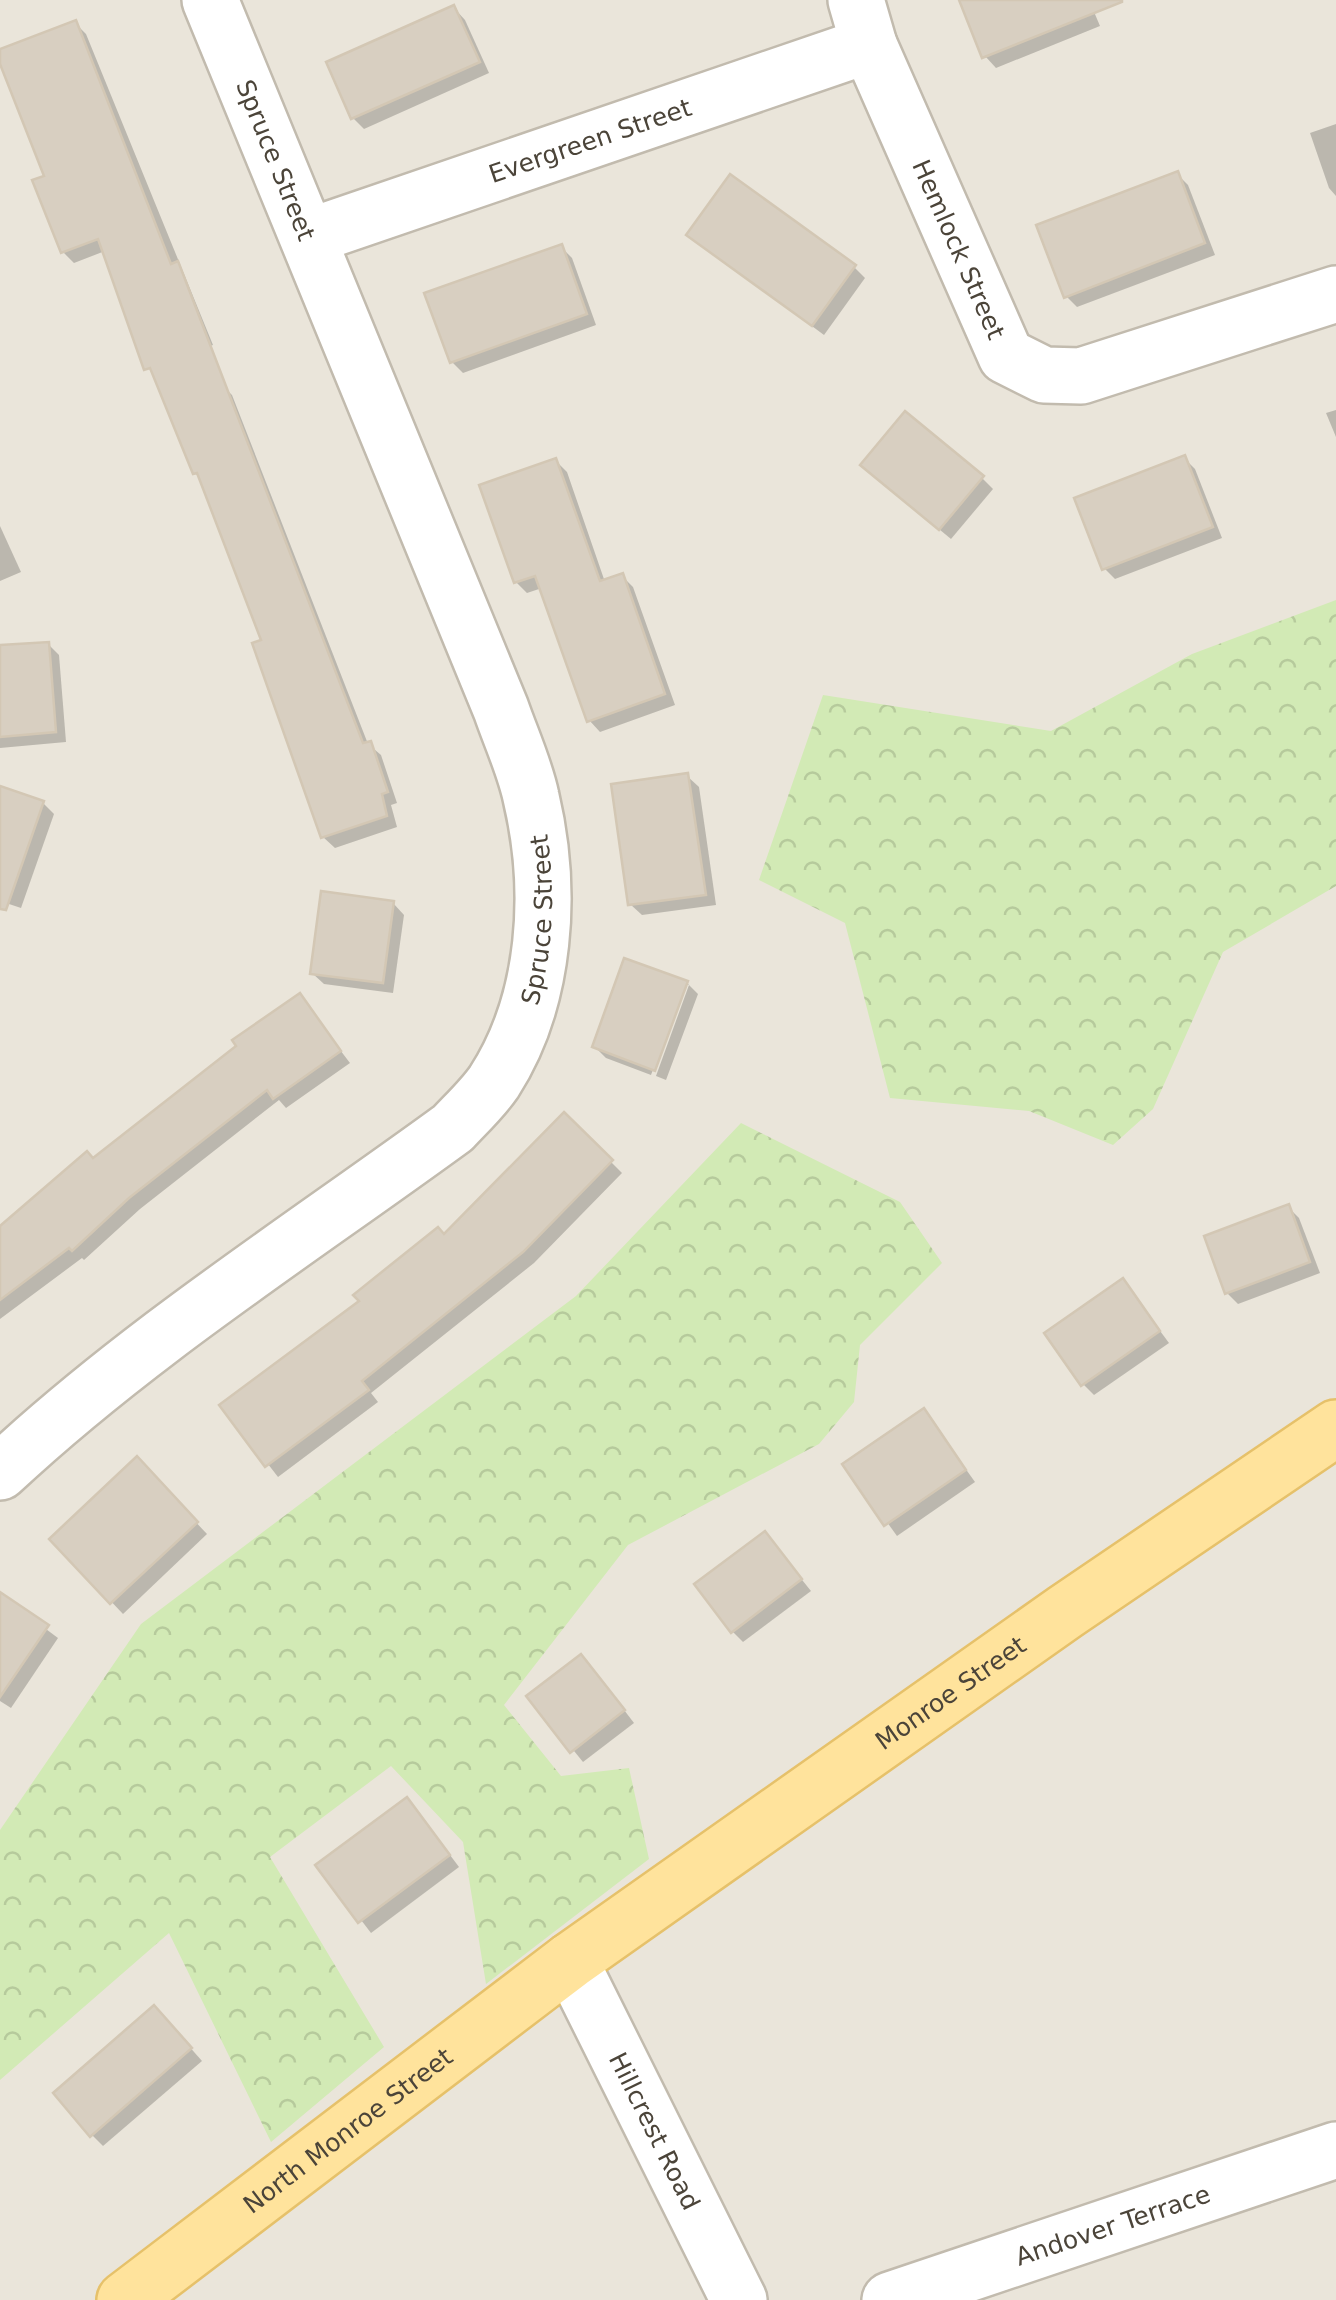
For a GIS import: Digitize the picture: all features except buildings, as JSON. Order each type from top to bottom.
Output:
[{"type":"main road","name":"Monroe Street","points":[[570,1961],[1065,1612],[1336,1428]]},
{"type":"main road","name":"North Monroe Street","points":[[125,2300],[570,1961]]},
{"type":"street","name":"Spruce Street","points":[[0,1472],[50,1426],[132,1363],[453,1128],[492,1084],[507,1058],[522,1031],[537,978],[542,866],[531,796],[501,709],[210,0]]},
{"type":"street","name":"Evergreen Street","points":[[308,238],[863,23]]},
{"type":"street","name":"Hemlock Street","points":[[863,23],[1006,356],[1044,375],[1081,376],[1336,294]]},
{"type":"street","name":"Hillcrest Road","points":[[570,1961],[739,2300]]},
{"type":"street","name":"Andover Terrace","points":[[890,2300],[1336,2150]]},
{"type":"shaded area","points":[[0,0],[1336,0],[1336,2300],[0,2300]]},
{"type":"green space","points":[[1336,600],[1336,886],[1223,952],[1153,1109],[1113,1145],[1029,1111],[890,1098],[845,923],[759,880],[823,695],[1051,731],[1192,654]]},
{"type":"green space","points":[[741,1123],[900,1202],[942,1263],[860,1345],[854,1402],[819,1444],[628,1545],[504,1705],[561,1776],[629,1768],[649,1859],[486,1984],[463,1842],[391,1766],[270,1857],[384,2047],[271,2142],[169,1933],[0,2080],[0,1830],[141,1624],[576,1296]]}]
